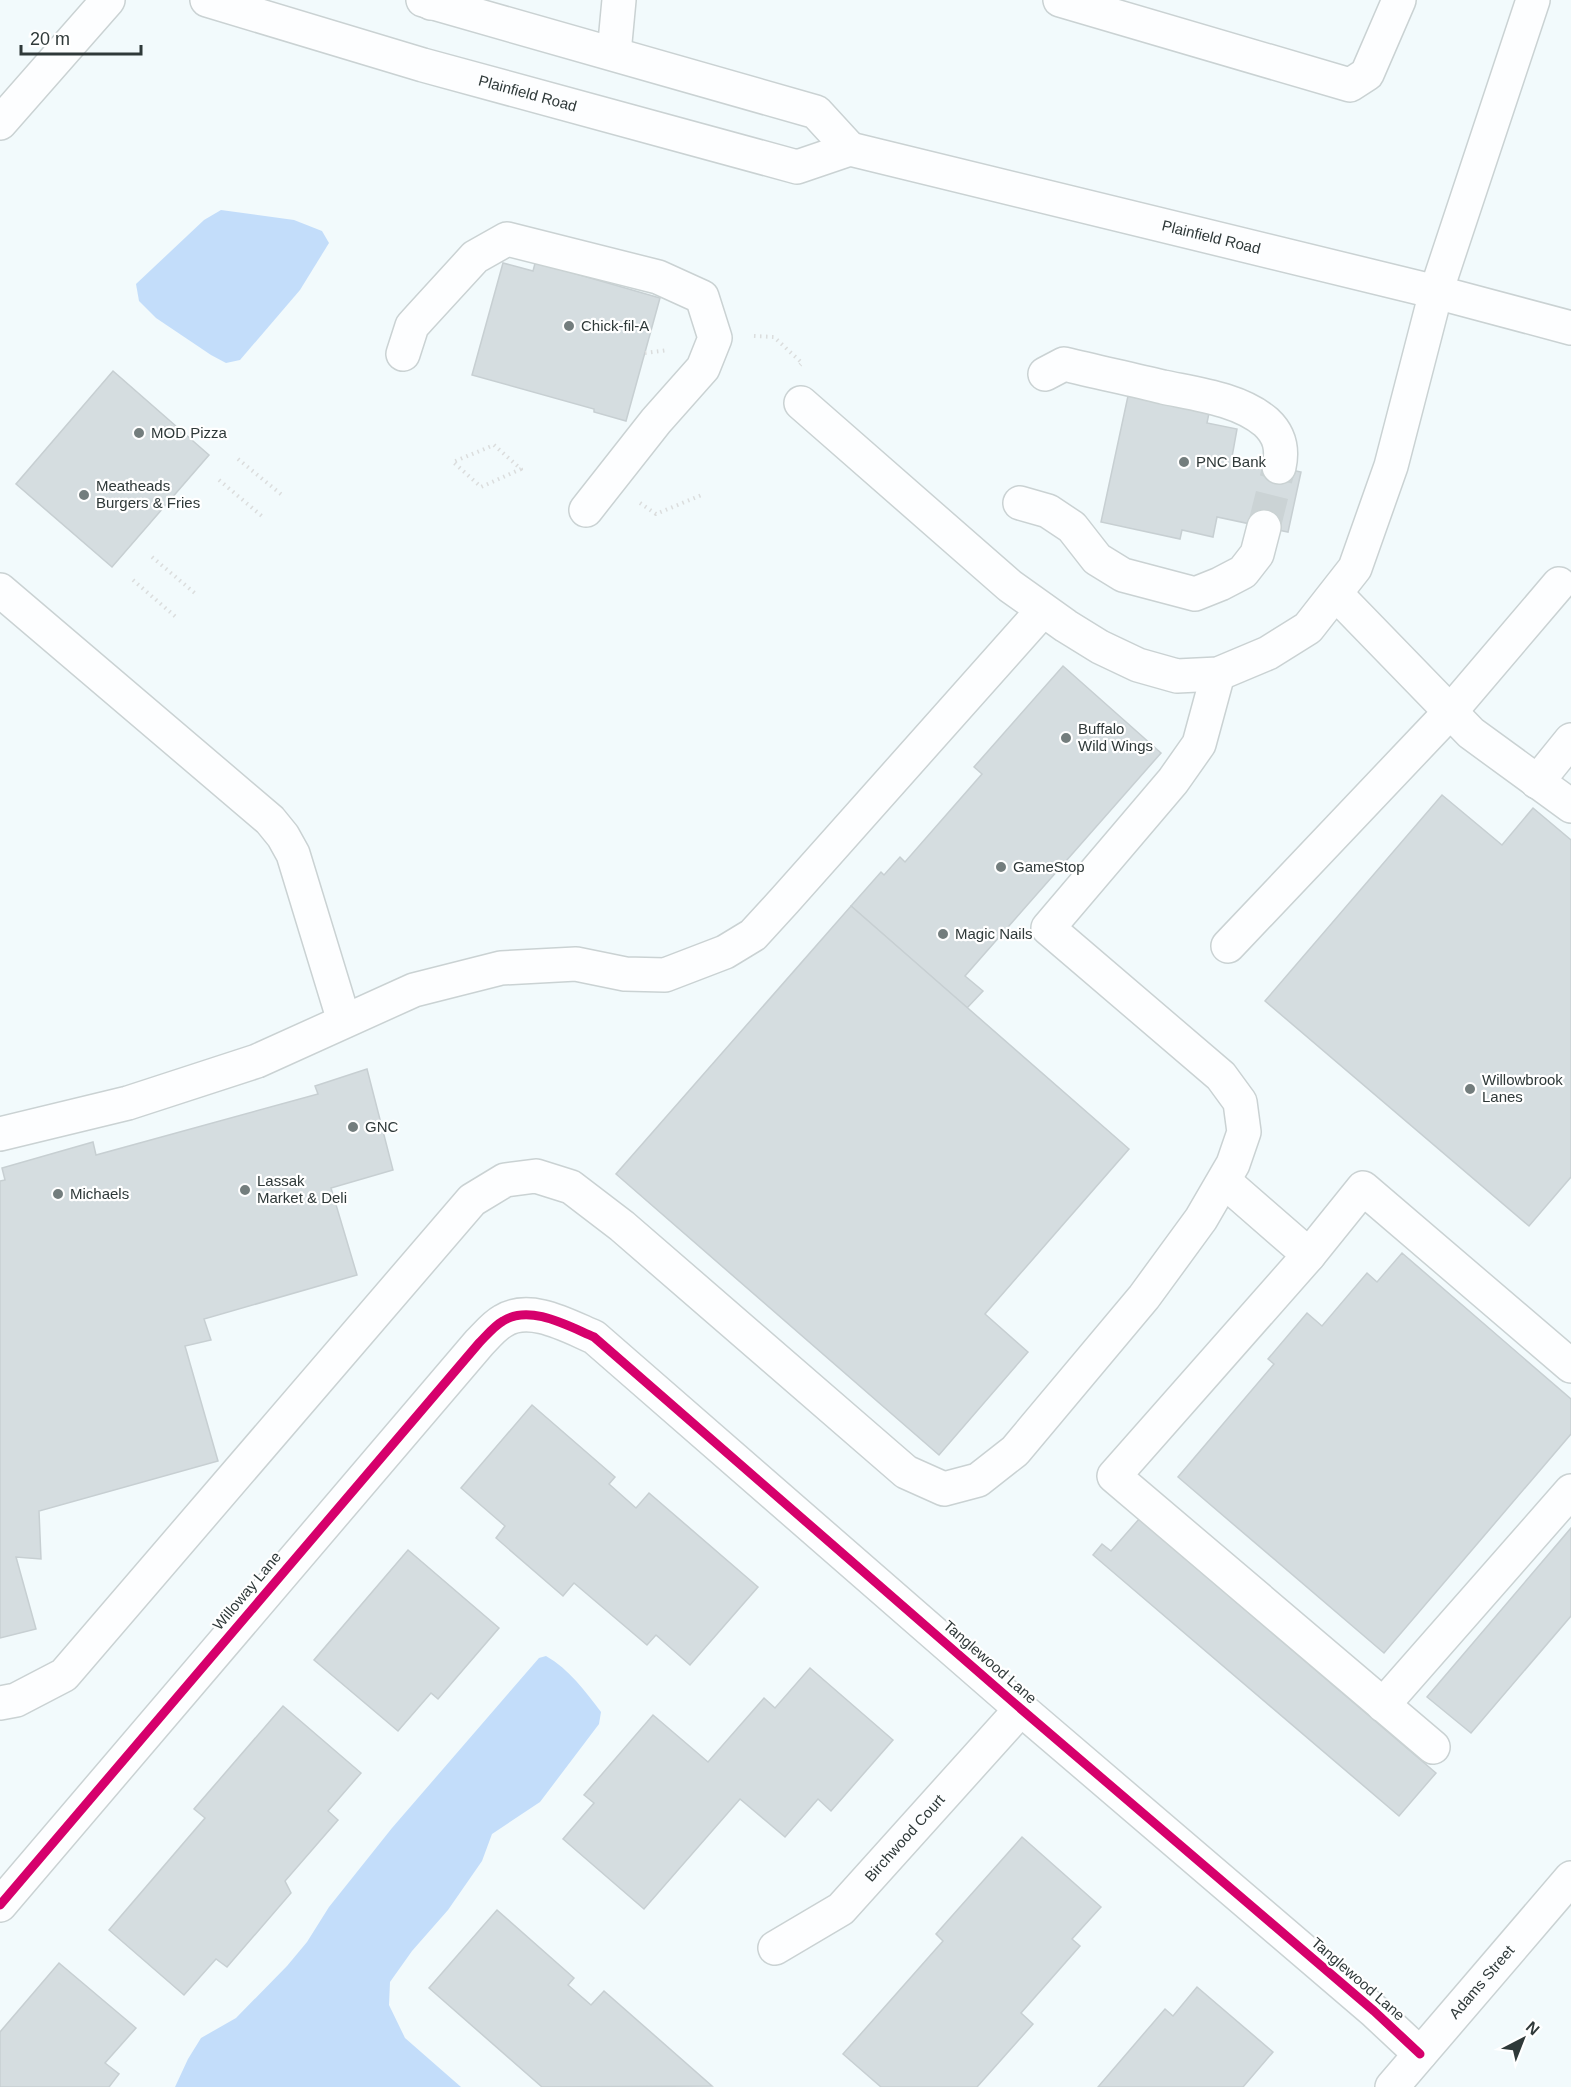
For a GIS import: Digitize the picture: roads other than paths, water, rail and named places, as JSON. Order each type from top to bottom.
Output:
[{"type":"main road","points":[[0,123],[108,0]]},
{"type":"main road","name":"Plainfield Road","points":[[207,0],[423,65],[797,167],[850,149],[1436,292],[1571,328]]},
{"type":"main road","points":[[614,53],[619,0]]},
{"type":"main road","points":[[1060,0],[1350,85],[1367,74],[1399,0]]},
{"type":"main road","points":[[801,404],[1010,586],[1100,648],[1138,665],[1177,676],[1218,674],[1268,653],[1308,628],[1355,568],[1391,466],[1436,292],[1533,0]]},
{"type":"main road","points":[[438,2],[816,112],[850,149]]},
{"type":"main road","points":[[402,354],[412,326],[475,257],[507,239],[658,278],[702,297],[715,338],[703,368],[656,421],[586,510]]},
{"type":"main road","points":[[1045,374],[1064,364],[1205,396],[1246,408],[1267,423],[1278,438],[1282,454],[1279,467]]},
{"type":"main road","points":[[1020,503],[1048,510],[1072,527],[1097,559],[1123,575],[1195,594],[1220,585],[1243,572],[1257,554],[1264,527]]},
{"type":"main road","points":[[1228,946],[1449,712],[1559,584]]},
{"type":"main road","points":[[0,590],[270,820],[284,836],[293,854],[344,1022]]},
{"type":"main road","points":[[1336,594],[1471,733],[1571,806]]},
{"type":"main road","points":[[0,1134],[128,1103],[257,1061],[414,990],[501,968],[576,964],[625,974],[664,975],[725,952],[753,935],[1043,610]]},
{"type":"main road","points":[[0,1703],[16,1700],[64,1675],[472,1200],[505,1180],[536,1176],[571,1187],[622,1226],[906,1472],[944,1489],[978,1480],[1016,1451],[1144,1297],[1201,1219],[1233,1164],[1244,1132],[1240,1102],[1221,1076],[1048,928],[1173,781],[1199,744],[1218,674]]},
{"type":"main road","points":[[1537,782],[1571,740]]},
{"type":"main road","points":[[1224,1180],[1309,1254]]},
{"type":"main road","points":[[1433,1747],[1114,1476],[1309,1254],[1363,1188],[1571,1366]]},
{"type":"main road","name":"Tanglewood Lane","points":[[529,1314],[594,1336],[1021,1709],[1374,2011],[1420,2054]]},
{"type":"main road","name":"Willoway Lane","points":[[0,1905],[478,1343],[504,1320],[529,1314]]},
{"type":"main road","points":[[1383,1705],[1571,1491]]},
{"type":"main road","name":"Birchwood Court","points":[[775,1948],[841,1909],[1021,1709]]},
{"type":"main road","name":"Adams Street","points":[[1392,2087],[1571,1878]]},
{"type":"water","points":[[221,210],[294,220],[322,231],[329,243],[300,290],[240,360],[226,363],[156,318],[139,301],[136,284],[204,220]]},
{"type":"water","points":[[546,1656],[569,1674],[589,1696],[601,1712],[599,1724],[540,1802],[492,1834],[482,1861],[448,1910],[412,1951],[390,1982],[389,2005],[405,2038],[461,2087],[175,2087],[201,2038],[236,2018],[287,1966],[307,1942],[329,1907],[392,1828],[539,1658]]},
{"type":"tunnel","points":[[1264,527],[1279,467]]},
{"type":"place","name":"Chick-fil-A","points":[[569,326]]},
{"type":"place","name":"MOD Pizza","points":[[139,433]]},
{"type":"place","name":"PNC Bank","points":[[1184,462]]},
{"type":"place","name":"Meatheads Burgers & Fries","points":[[84,495]]},
{"type":"place","name":"Buffalo Wild Wings","points":[[1066,738]]},
{"type":"place","name":"GameStop","points":[[1001,867]]},
{"type":"place","name":"Magic Nails","points":[[943,934]]},
{"type":"place","name":"Willowbrook Lanes","points":[[1470,1089]]},
{"type":"place","name":"GNC","points":[[353,1127]]},
{"type":"place","name":"Lassak Market & Deli","points":[[245,1190]]},
{"type":"place","name":"Michaels","points":[[58,1194]]}]
